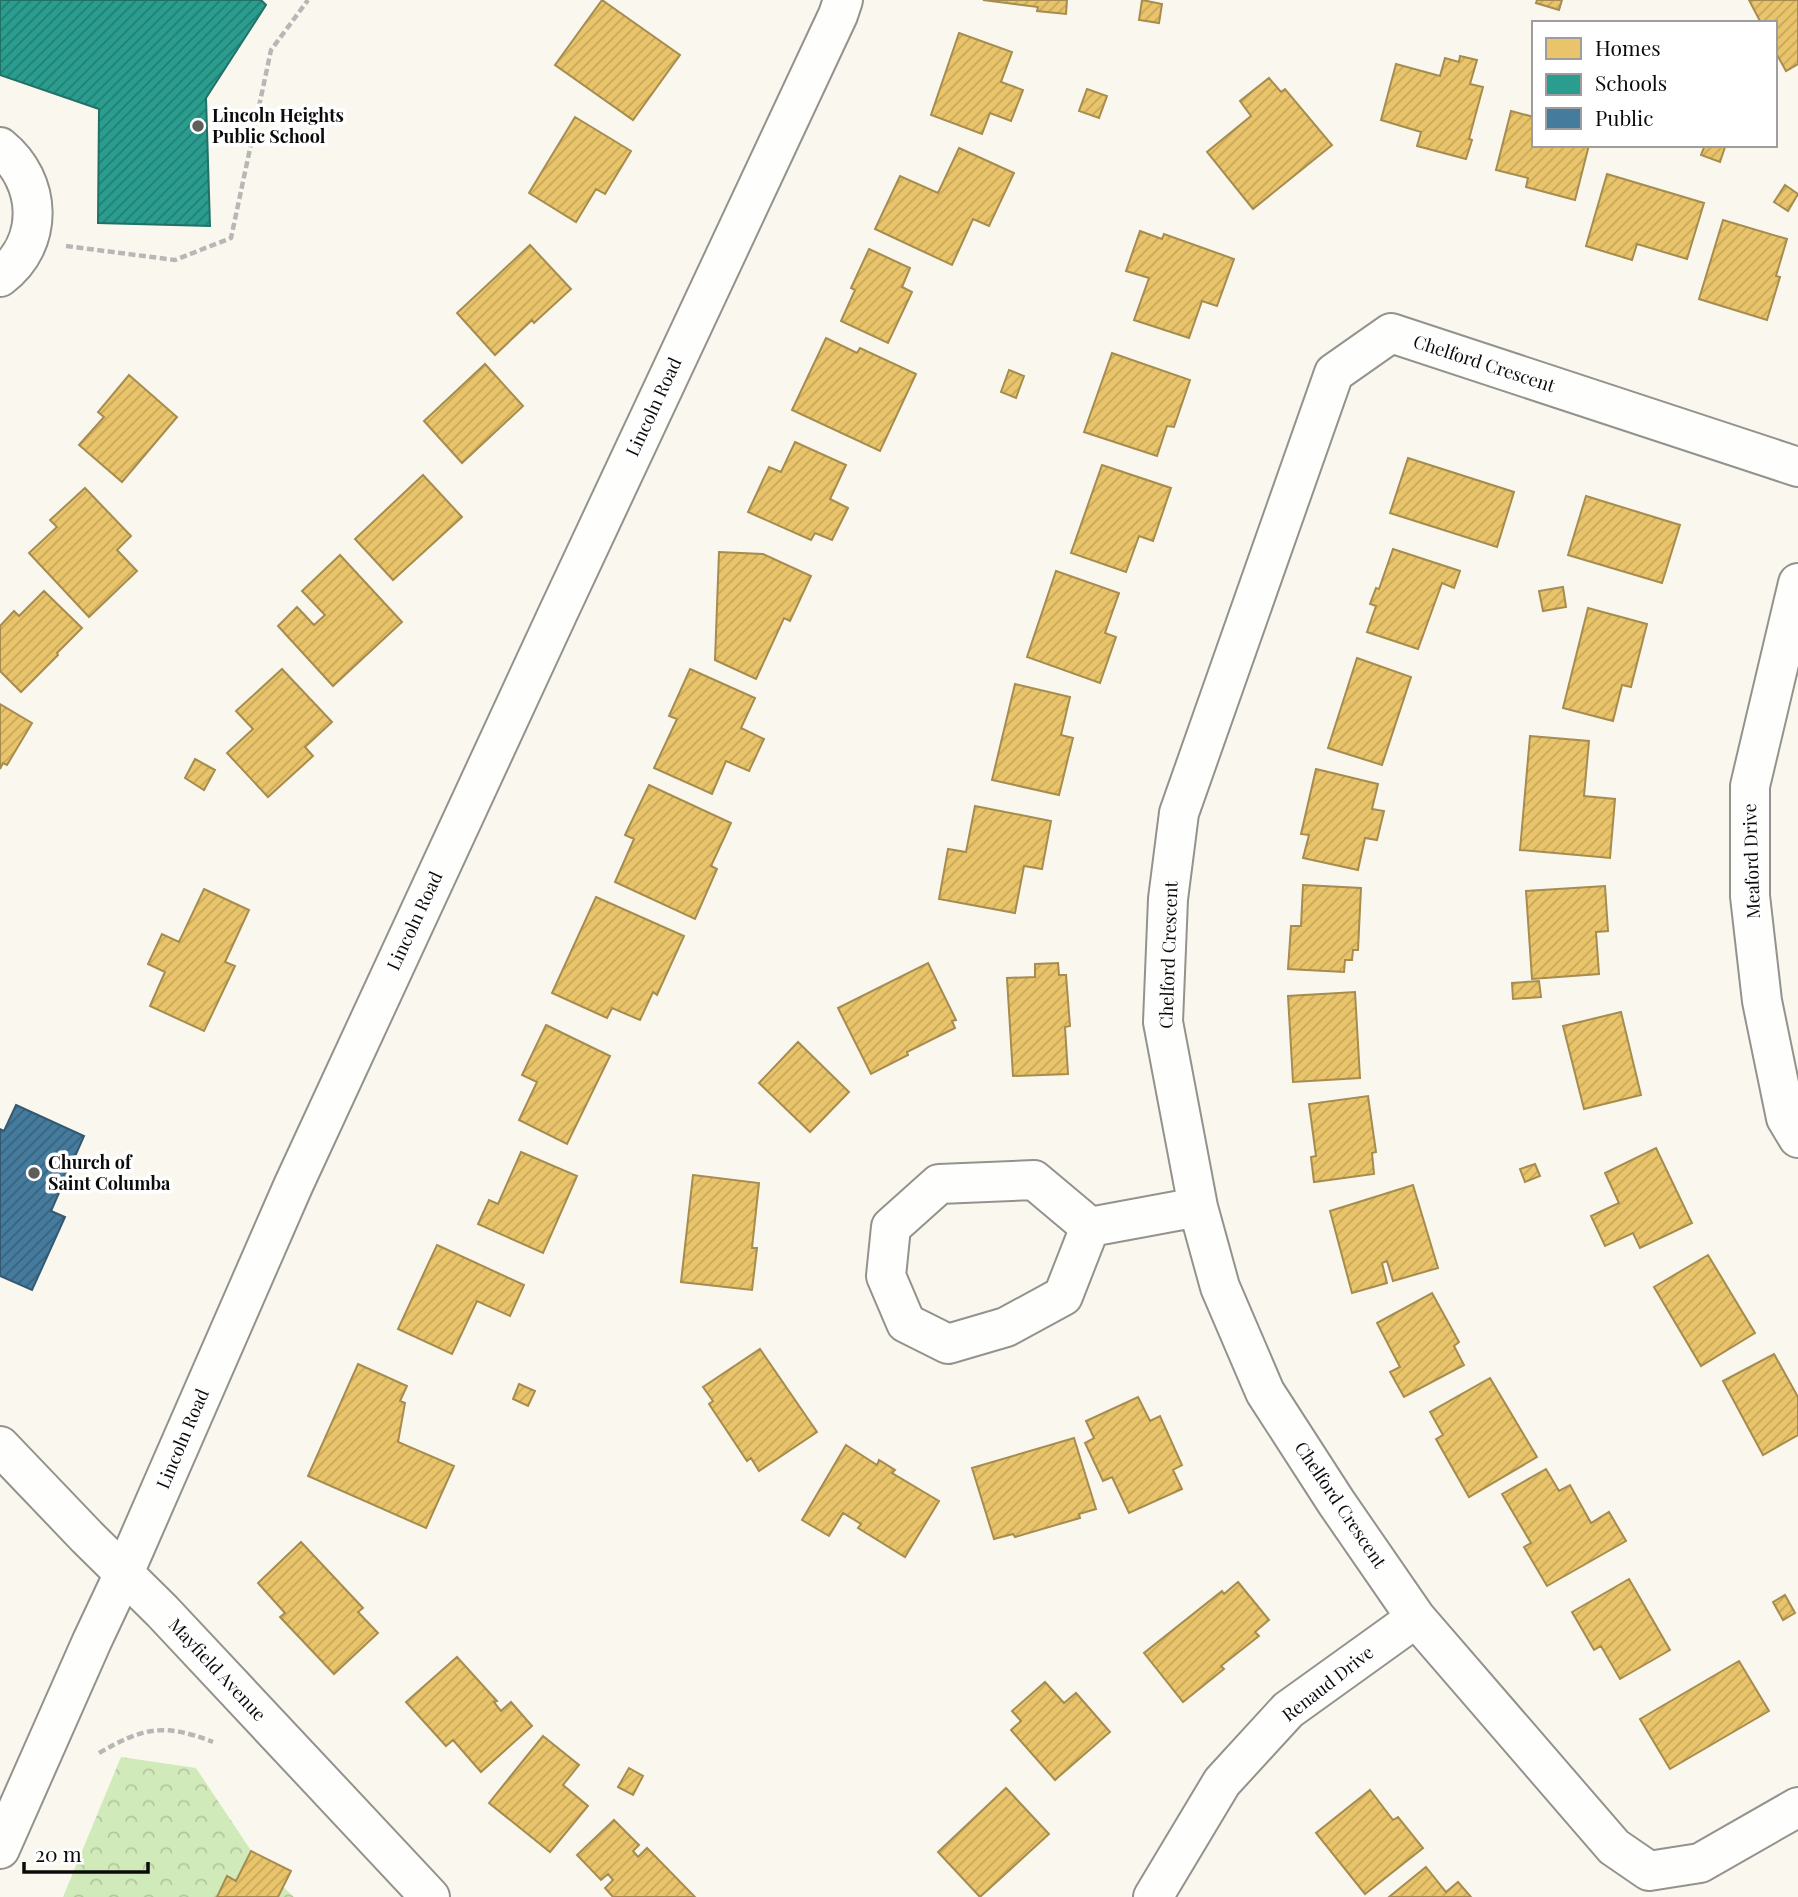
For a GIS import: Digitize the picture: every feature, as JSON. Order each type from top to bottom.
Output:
[{"type":"street","name":"Lincoln Road","points":[[0,1849],[293,1186],[843,0]]},
{"type":"street","points":[[0,147],[11,156],[24,175],[32,196],[33,219],[27,242],[18,259],[0,277]]},
{"type":"street","name":"Chelford Crescent","points":[[1798,467],[1391,333],[1334,373],[1180,813],[1168,899],[1163,1022],[1198,1207],[1220,1287],[1265,1392],[1416,1618],[1614,1847],[1650,1871],[1700,1863],[1798,1807]]},
{"type":"street","name":"Meaford Drive","points":[[1798,583],[1750,786],[1750,896],[1762,1001],[1786,1118],[1798,1138]]},
{"type":"street","points":[[1034,1180],[1090,1227],[1063,1296],[1006,1327],[948,1344],[906,1323],[886,1276],[891,1227],[939,1184],[1034,1180]]},
{"type":"street","points":[[1090,1227],[1198,1207]]},
{"type":"street","name":"Mayfield Avenue","points":[[0,1446],[124,1573],[430,1897]]},
{"type":"street","name":"Renaud Drive","points":[[1153,1897],[1222,1782],[1289,1710],[1416,1618]]},
{"type":"path","points":[[27,242],[174,260],[231,237],[271,50],[308,0]]},
{"type":"path","points":[[99,1753],[123,1739],[168,1728],[213,1742]]},
{"type":"green space","points":[[121,1757],[196,1768],[262,1867],[294,1897],[63,1897]]},
{"type":"building: Homes","points":[[602,0],[680,55],[633,120],[555,65]]},
{"type":"building: Homes","points":[[983,0],[1067,0],[1066,14],[1037,11],[1038,7]]},
{"type":"building: Homes","points":[[1142,0],[1162,4],[1159,23],[1139,20]]},
{"type":"building: Homes","points":[[1537,0],[1562,0],[1559,10],[1536,3]]},
{"type":"building: Homes","points":[[1749,0],[1798,0],[1798,64],[1786,71],[1777,55],[1777,21],[1760,21]]},
{"type":"building: Homes","points":[[959,33],[1012,52],[1001,82],[1023,90],[1011,121],[990,113],[982,134],[931,115]]},
{"type":"building: Homes","points":[[1460,56],[1477,60],[1470,84],[1483,87],[1466,159],[1417,146],[1421,132],[1381,120],[1396,64],[1440,76],[1445,58],[1459,62]]},
{"type":"building: Homes","points":[[1269,78],[1281,92],[1285,89],[1332,145],[1253,209],[1207,152],[1251,116],[1240,101]]},
{"type":"building: Homes","points":[[1087,89],[1107,96],[1099,118],[1079,111]]},
{"type":"building: Homes","points":[[1511,111],[1532,116],[1532,147],[1588,147],[1575,200],[1526,187],[1528,178],[1496,170]]},
{"type":"building: Homes","points":[[575,117],[631,151],[605,194],[596,189],[576,222],[529,193]]},
{"type":"building: Homes","points":[[1704,147],[1725,147],[1720,162],[1701,155]]},
{"type":"building: Homes","points":[[959,148],[1014,173],[989,226],[973,219],[952,265],[875,229],[900,176],[938,193]]},
{"type":"building: Homes","points":[[1607,174],[1704,203],[1687,259],[1637,244],[1632,260],[1586,246]]},
{"type":"building: Homes","points":[[1785,185],[1798,194],[1788,211],[1774,202]]},
{"type":"building: Homes","points":[[1723,220],[1787,239],[1776,276],[1780,277],[1767,320],[1699,299]]},
{"type":"building: Homes","points":[[1140,231],[1162,239],[1164,234],[1234,259],[1217,306],[1202,301],[1189,338],[1134,320],[1149,278],[1126,271]]},
{"type":"building: Homes","points":[[530,245],[571,289],[534,323],[532,320],[495,355],[457,313]]},
{"type":"building: Homes","points":[[869,249],[910,268],[902,287],[912,292],[888,343],[841,321],[855,290],[851,288]]},
{"type":"building: Homes","points":[[826,338],[857,353],[860,348],[916,374],[880,451],[792,410]]},
{"type":"building: Homes","points":[[1112,353],[1190,380],[1174,427],[1167,426],[1157,456],[1084,432]]},
{"type":"building: Homes","points":[[485,364],[523,406],[462,463],[424,421]]},
{"type":"building: Homes","points":[[1009,370],[1024,376],[1016,398],[1001,392]]},
{"type":"building: Homes","points":[[129,375],[177,417],[122,482],[79,445],[104,417],[98,412]]},
{"type":"building: Homes","points":[[795,442],[846,465],[830,499],[848,508],[832,540],[815,533],[811,540],[748,512],[769,467],[781,472]]},
{"type":"building: Homes","points":[[1408,458],[1514,492],[1497,547],[1390,513]]},
{"type":"building: Homes","points":[[1102,465],[1171,488],[1153,541],[1139,536],[1126,572],[1071,553]]},
{"type":"building: Homes","points":[[423,475],[462,517],[393,580],[355,539]]},
{"type":"building: Homes","points":[[85,488],[131,536],[117,550],[137,571],[89,617],[29,553],[57,527],[50,520]]},
{"type":"building: Homes","points":[[1586,496],[1680,525],[1662,583],[1568,555]]},
{"type":"building: Homes","points":[[1393,549],[1460,571],[1454,588],[1442,583],[1418,649],[1367,632],[1376,606],[1370,604],[1376,588],[1379,589]]},
{"type":"building: Homes","points":[[719,552],[763,554],[811,576],[790,621],[784,618],[756,679],[715,660]]},
{"type":"building: Homes","points":[[340,555],[402,622],[333,686],[278,626],[297,607],[314,625],[325,615],[302,591]]},
{"type":"building: Homes","points":[[1056,571],[1119,593],[1105,633],[1116,637],[1100,683],[1027,657]]},
{"type":"building: Homes","points":[[1563,587],[1566,607],[1543,611],[1539,591]]},
{"type":"building: Homes","points":[[44,591],[82,628],[21,692],[0,671],[0,626],[14,611],[19,616]]},
{"type":"building: Homes","points":[[1588,608],[1647,624],[1631,687],[1622,685],[1613,721],[1563,708]]},
{"type":"building: Homes","points":[[1357,658],[1411,677],[1382,765],[1328,748]]},
{"type":"building: Homes","points":[[282,669],[332,722],[305,747],[313,756],[268,797],[227,753],[253,729],[236,711]]},
{"type":"building: Homes","points":[[690,669],[755,698],[741,728],[764,739],[749,771],[726,761],[712,794],[654,768],[677,719],[669,716]]},
{"type":"building: Homes","points":[[1015,684],[1070,697],[1061,735],[1073,738],[1059,795],[992,780]]},
{"type":"building: Homes","points":[[0,704],[32,723],[7,765],[3,763],[0,769]]},
{"type":"building: Homes","points":[[1530,736],[1589,741],[1584,796],[1615,799],[1610,858],[1520,850]]},
{"type":"building: Homes","points":[[195,759],[215,770],[204,790],[185,778]]},
{"type":"building: Homes","points":[[1316,769],[1378,784],[1372,809],[1384,811],[1377,840],[1365,838],[1358,870],[1303,858],[1309,835],[1301,834]]},
{"type":"building: Homes","points":[[649,785],[731,823],[711,866],[717,869],[695,919],[615,882],[634,839],[625,835]]},
{"type":"building: Homes","points":[[975,806],[1051,821],[1042,869],[1024,866],[1015,913],[939,899],[948,849],[966,852]]},
{"type":"building: Homes","points":[[1303,885],[1361,888],[1358,950],[1353,950],[1352,960],[1345,960],[1344,972],[1288,969],[1291,926],[1301,926]]},
{"type":"building: Homes","points":[[1605,886],[1608,931],[1596,932],[1599,974],[1532,979],[1526,891]]},
{"type":"building: Homes","points":[[204,889],[249,910],[225,962],[235,966],[204,1031],[150,1006],[165,972],[148,964],[162,934],[179,942]]},
{"type":"building: Homes","points":[[596,897],[684,936],[657,995],[653,992],[640,1020],[612,1008],[607,1018],[552,993]]},
{"type":"building: Homes","points":[[928,963],[956,1020],[952,1021],[955,1028],[871,1074],[838,1008]]},
{"type":"building: Homes","points":[[1058,963],[1059,975],[1066,975],[1070,1026],[1065,1027],[1068,1074],[1013,1076],[1007,978],[1035,977],[1035,964]]},
{"type":"building: Homes","points":[[1539,981],[1541,997],[1513,999],[1512,983]]},
{"type":"building: Homes","points":[[1355,992],[1360,1078],[1293,1082],[1288,996]]},
{"type":"building: Homes","points":[[1621,1012],[1641,1095],[1584,1109],[1563,1026]]},
{"type":"building: Homes","points":[[546,1025],[610,1056],[567,1144],[519,1120],[537,1082],[522,1075]]},
{"type":"building: Homes","points":[[798,1042],[849,1092],[810,1132],[759,1083]]},
{"type":"building: Homes","points":[[1368,1096],[1376,1152],[1372,1153],[1374,1174],[1314,1182],[1311,1157],[1316,1156],[1309,1104]]},
{"type":"building: Homes","points":[[1656,1148],[1692,1223],[1640,1248],[1633,1233],[1605,1246],[1591,1216],[1619,1203],[1605,1173]]},
{"type":"building: Homes","points":[[521,1152],[577,1176],[543,1253],[478,1224],[489,1200],[498,1204]]},
{"type":"building: Homes","points":[[1535,1164],[1540,1176],[1525,1182],[1520,1169]]},
{"type":"building: Homes","points":[[693,1175],[759,1183],[752,1248],[757,1248],[752,1290],[681,1282]]},
{"type":"building: Homes","points":[[1413,1185],[1438,1268],[1393,1281],[1387,1261],[1382,1263],[1387,1283],[1352,1293],[1330,1211]]},
{"type":"building: Homes","points":[[437,1245],[524,1285],[510,1316],[477,1301],[452,1354],[398,1329]]},
{"type":"building: Homes","points":[[1708,1255],[1755,1333],[1701,1366],[1654,1287]]},
{"type":"building: Homes","points":[[1432,1293],[1459,1342],[1454,1346],[1464,1365],[1404,1397],[1390,1372],[1400,1367],[1377,1323]]},
{"type":"building: Homes","points":[[760,1349],[817,1432],[759,1471],[751,1458],[747,1461],[709,1404],[713,1401],[703,1387]]},
{"type":"building: Homes","points":[[1774,1354],[1798,1397],[1798,1435],[1763,1455],[1723,1381]]},
{"type":"building: Homes","points":[[358,1364],[407,1386],[400,1401],[405,1403],[398,1442],[454,1466],[426,1528],[308,1476]]},
{"type":"building: Homes","points":[[1490,1378],[1537,1457],[1469,1497],[1436,1439],[1443,1435],[1430,1412]]},
{"type":"building: Homes","points":[[519,1384],[535,1391],[528,1406],[513,1399]]},
{"type":"building: Homes","points":[[1138,1397],[1150,1421],[1160,1416],[1182,1465],[1173,1470],[1182,1489],[1129,1513],[1112,1477],[1103,1481],[1085,1443],[1094,1438],[1086,1421]]},
{"type":"building: Homes","points":[[1074,1438],[1096,1509],[1079,1514],[1080,1518],[1015,1537],[1013,1534],[994,1539],[972,1468]]},
{"type":"building: Homes","points":[[846,1445],[877,1465],[879,1460],[895,1470],[892,1473],[939,1501],[905,1557],[858,1528],[861,1524],[843,1513],[829,1536],[802,1520]]},
{"type":"building: Homes","points":[[1546,1469],[1559,1491],[1570,1485],[1591,1523],[1609,1512],[1626,1541],[1547,1586],[1524,1547],[1531,1543],[1502,1494]]},
{"type":"building: Homes","points":[[301,1542],[363,1608],[358,1612],[378,1633],[334,1674],[280,1617],[285,1613],[258,1583]]},
{"type":"building: Homes","points":[[1629,1579],[1670,1650],[1620,1679],[1601,1646],[1594,1650],[1572,1612]]},
{"type":"building: Homes","points":[[1238,1582],[1269,1620],[1255,1632],[1259,1636],[1221,1666],[1224,1669],[1183,1702],[1144,1653],[1222,1591],[1224,1594]]},
{"type":"building: Homes","points":[[1785,1595],[1795,1613],[1783,1620],[1773,1602]]},
{"type":"building: Homes","points":[[457,1657],[497,1701],[494,1702],[501,1711],[511,1702],[532,1726],[481,1772],[453,1740],[446,1746],[406,1702]]},
{"type":"building: Homes","points":[[1739,1661],[1769,1711],[1670,1769],[1640,1719]]},
{"type":"building: Homes","points":[[1045,1682],[1064,1703],[1076,1693],[1110,1732],[1055,1780],[1011,1730],[1021,1721],[1012,1711]]},
{"type":"building: Homes","points":[[543,1736],[579,1765],[563,1785],[588,1806],[550,1852],[489,1803]]},
{"type":"building: Homes","points":[[629,1768],[643,1776],[633,1795],[618,1787]]},
{"type":"building: Homes","points":[[1006,1788],[1049,1834],[980,1897],[938,1852]]},
{"type":"building: Homes","points":[[1370,1790],[1393,1820],[1398,1817],[1423,1848],[1365,1894],[1316,1833]]},
{"type":"building: Homes","points":[[614,1820],[639,1845],[633,1851],[638,1857],[647,1848],[695,1897],[613,1897],[605,1888],[613,1880],[608,1874],[601,1880],[577,1855]]},
{"type":"building: Homes","points":[[251,1851],[291,1871],[278,1897],[217,1897],[227,1876],[236,1881]]},
{"type":"building: Homes","points":[[1426,1867],[1446,1892],[1458,1882],[1471,1897],[1389,1897]]},
{"type":"building: Schools","points":[[0,0],[261,0],[266,5],[206,98],[210,226],[98,223],[99,109],[0,75]]},
{"type":"building: Public","name":"Church of Saint Columba","points":[[16,1105],[84,1136],[51,1211],[65,1217],[32,1290],[0,1276],[0,1129],[4,1131]]},
{"type":"place","name":"Lincoln Heights Public School","points":[[198,126]]},
{"type":"place","name":"Church of Saint Columba","points":[[34,1173]]}]
